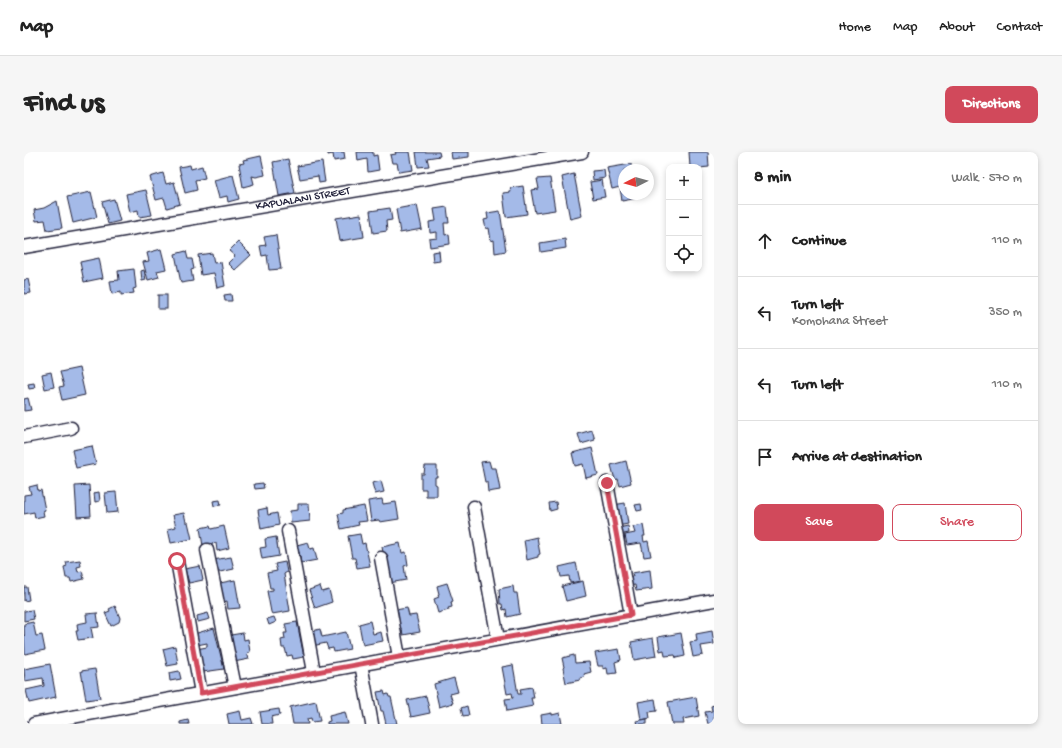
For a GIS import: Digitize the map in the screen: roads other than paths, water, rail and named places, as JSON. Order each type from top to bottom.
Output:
[{"type":"street","name":"KAPUALANI STREET","points":[[24,247],[582,152]]},
{"type":"street","points":[[24,437],[71,428]]},
{"type":"street","points":[[607,483],[631,615]]},
{"type":"street","points":[[474,507],[498,639]]},
{"type":"street","points":[[288,531],[314,672]]},
{"type":"street","points":[[207,550],[235,687]]},
{"type":"street","points":[[381,558],[400,657]]},
{"type":"street","points":[[177,561],[201,693]]},
{"type":"street","points":[[34,724],[714,600]]},
{"type":"street","points":[[361,664],[372,724]]}]
